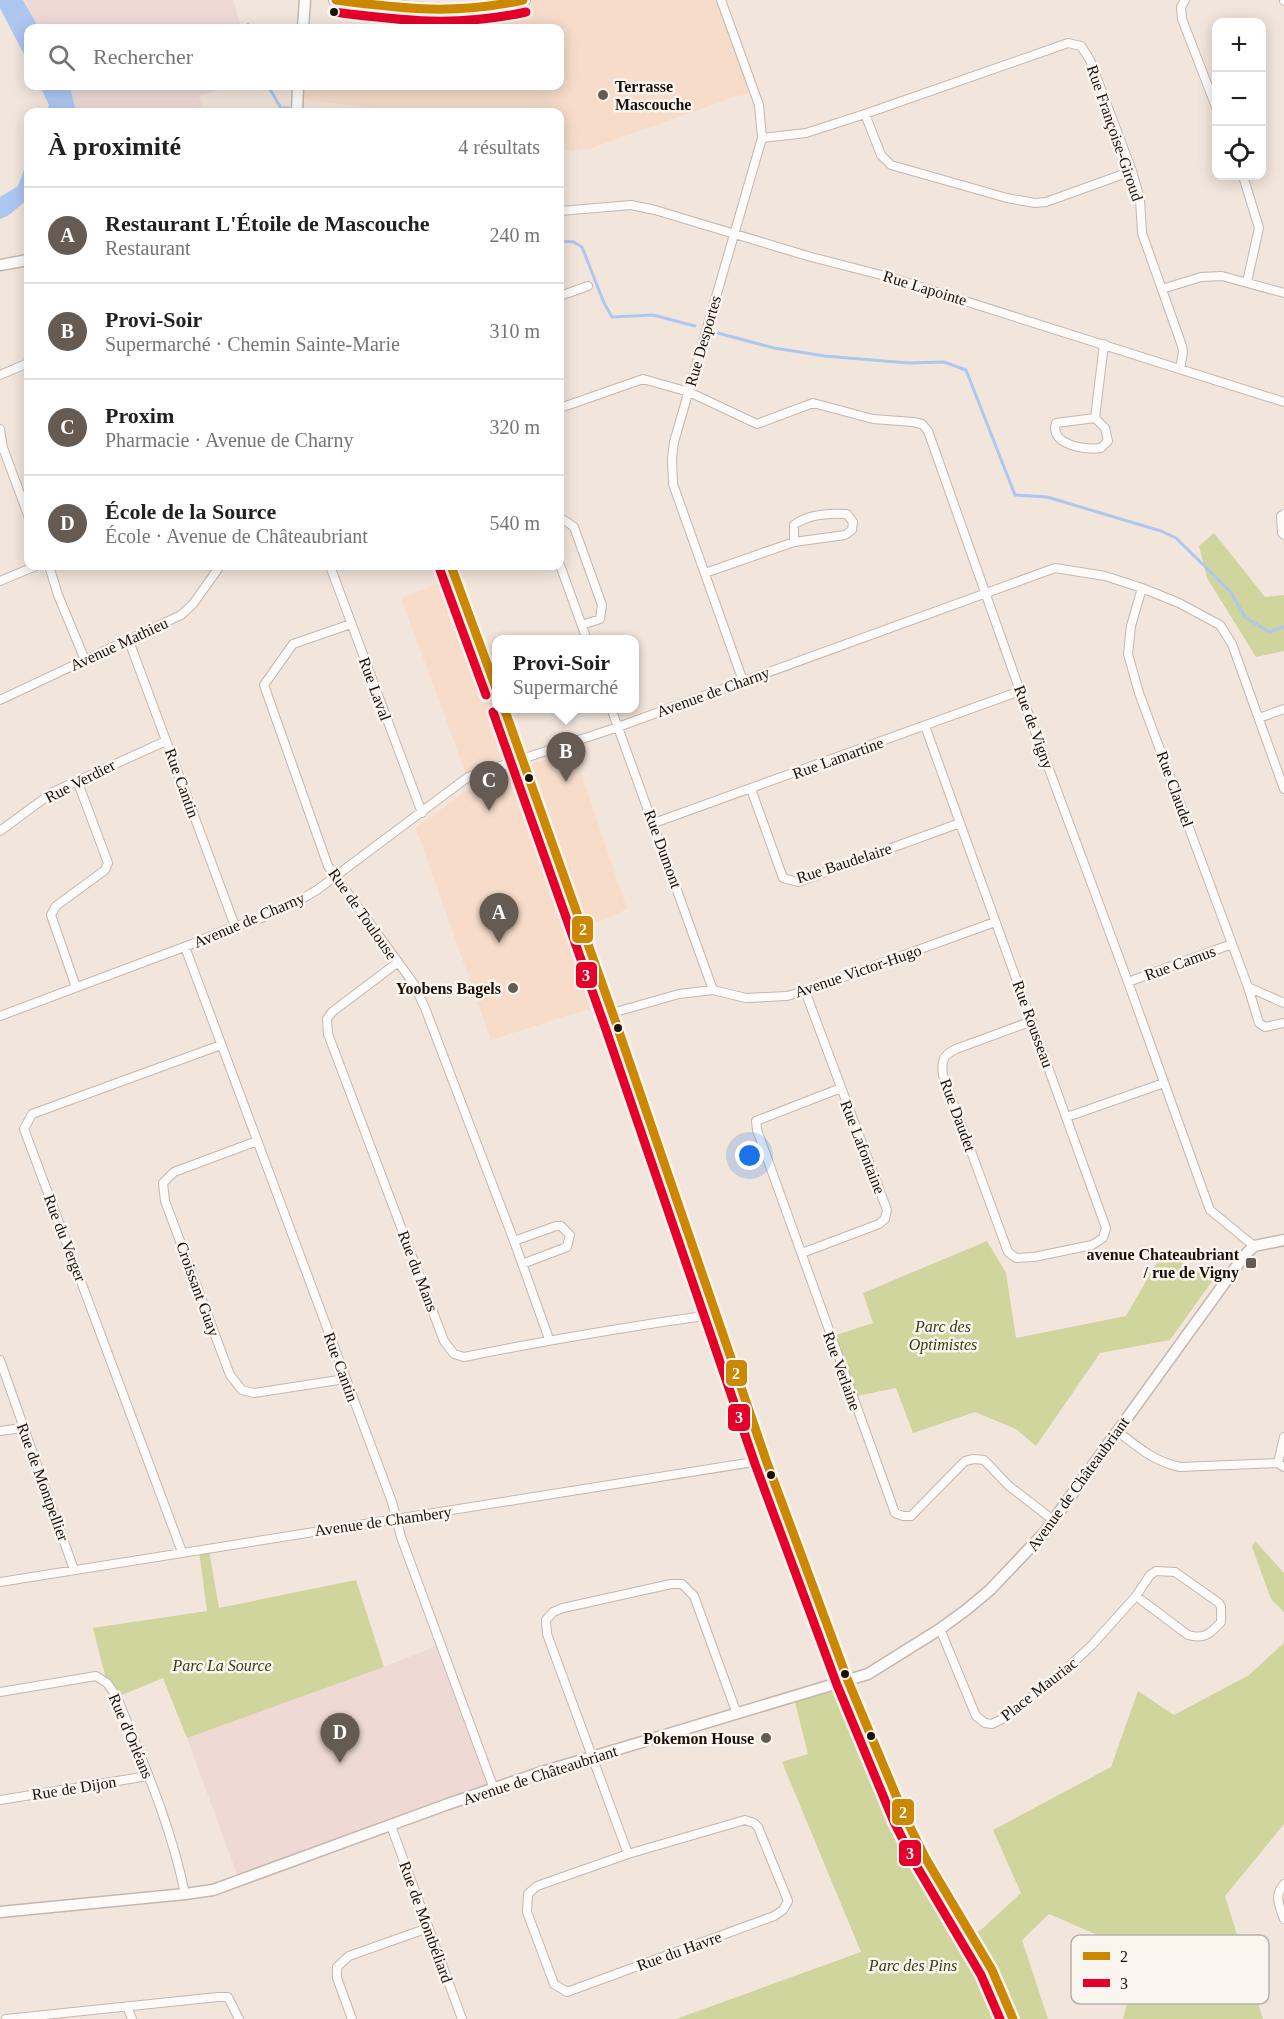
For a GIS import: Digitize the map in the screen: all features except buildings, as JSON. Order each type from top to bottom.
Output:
[{"type":"main road","points":[[336,0],[442,12],[499,7],[523,0]]},
{"type":"street","points":[[303,24],[304,0]]},
{"type":"street","name":"Rue Desportes","points":[[721,0],[759,105],[762,138],[674,441],[672,472],[673,484],[743,681]]},
{"type":"street","points":[[1185,0],[1181,7],[1182,19],[1212,97]]},
{"type":"street","name":"Rue Françoise-Giroud","points":[[762,138],[806,133],[1068,43],[1081,46],[1090,60],[1132,171],[1140,199],[1142,233],[1184,352],[1179,369]]},
{"type":"street","points":[[297,108],[298,90]]},
{"type":"street","points":[[865,114],[881,155],[891,165],[1007,198],[1046,202],[1132,171]]},
{"type":"street","points":[[1244,180],[1259,228],[1247,282]]},
{"type":"street","name":"Rue Lapointe","points":[[564,211],[630,205],[655,210],[889,277],[1284,402]]},
{"type":"street","points":[[0,265],[24,261]]},
{"type":"street","points":[[1162,289],[1201,277],[1227,276],[1284,293]]},
{"type":"street","points":[[564,295],[588,286]]},
{"type":"street","points":[[1095,418],[1104,344]]},
{"type":"street","points":[[0,375],[24,365]]},
{"type":"street","points":[[564,407],[644,379],[689,392]]},
{"type":"street","name":"Rue de Vigny","points":[[689,392],[757,424],[813,403],[873,419],[922,424],[928,431],[987,592],[1020,691],[1210,1210],[1254,1246]]},
{"type":"street","points":[[1095,418],[1105,428],[1108,441],[1101,448],[1091,449],[1064,442],[1056,436],[1054,429],[1056,423],[1095,418]]},
{"type":"street","points":[[0,429],[3,448],[24,504]]},
{"type":"street","points":[[705,573],[794,542],[845,535],[852,530],[853,522],[848,514],[836,513],[803,518],[794,525],[794,542]]},
{"type":"street","points":[[1284,514],[1281,516],[1284,535]]},
{"type":"street","points":[[564,520],[574,528],[602,605],[600,619],[582,625]]},
{"type":"street","name":"Avenue de Charny","points":[[0,1016],[235,926],[252,922],[293,904],[422,813],[468,777],[618,727],[1054,568],[1105,576],[1142,588],[1179,603],[1220,625],[1232,644],[1284,789]]},
{"type":"street","points":[[0,581],[26,570]]},
{"type":"street","points":[[50,570],[85,660]]},
{"type":"street","name":"Avenue Mathieu","points":[[0,700],[129,641],[188,611],[217,570]]},
{"type":"street","name":"Rue Laval","points":[[331,570],[422,813]]},
{"type":"street","points":[[452,570],[492,677]]},
{"type":"street","points":[[562,570],[586,635]]},
{"type":"street","name":"Rue Claudel","points":[[1142,588],[1131,626],[1128,654],[1139,693],[1248,987],[1259,1023],[1265,1027],[1284,1023]]},
{"type":"street","name":"Rue de Toulouse","points":[[351,624],[293,644],[264,685],[328,866],[414,984],[425,1008],[514,1241],[549,1340]]},
{"type":"street","name":"Rue Cantin","points":[[129,641],[235,926]]},
{"type":"street","name":"Rue Lamartine","points":[[654,823],[1020,691]]},
{"type":"street","points":[[1259,718],[1284,709]]},
{"type":"street","points":[[506,713],[766,1460],[848,1681],[905,1817],[926,1859],[992,1970],[1013,2019]]},
{"type":"street","name":"Rue Dumont","points":[[613,713],[713,990]]},
{"type":"street","name":"Rue Rousseau","points":[[925,726],[1106,1228],[1103,1238],[1092,1245],[1034,1257],[1016,1258]]},
{"type":"street","name":"Rue Verdier","points":[[0,831],[53,792],[166,741]]},
{"type":"street","points":[[76,987],[51,915],[57,906],[105,870],[108,863],[77,780]]},
{"type":"street","name":"Rue Baudelaire","points":[[751,789],[783,878],[792,882],[798,882],[960,823]]},
{"type":"street","name":"Avenue Victor-Hugo","points":[[612,1013],[679,994],[713,990],[746,998],[787,996],[995,922]]},
{"type":"street","name":"Rue Camus","points":[[1128,982],[1232,944]]},
{"type":"street","name":"Rue Cantin","points":[[185,946],[494,1789]]},
{"type":"street","name":"Rue du Mans","points":[[397,963],[332,1012],[327,1019],[328,1034],[444,1341],[454,1354],[464,1357],[549,1340],[717,1314]]},
{"type":"street","points":[[1248,987],[1284,1003]]},
{"type":"street","name":"Rue Lafontaine","points":[[802,1253],[879,1224],[885,1219],[887,1210],[805,991]]},
{"type":"street","name":"Rue Daudet","points":[[1016,1258],[1008,1252],[943,1075],[941,1064],[946,1054],[956,1049],[1032,1021]]},
{"type":"street","name":"Rue du Verger","points":[[182,1552],[24,1129],[32,1114],[221,1045]]},
{"type":"street","points":[[1067,1117],[1164,1083]]},
{"type":"street","name":"Rue Verlaine","points":[[841,1088],[756,1121],[757,1130],[894,1513],[911,1516],[965,1461],[974,1459],[984,1460],[1009,1486],[1053,1520]]},
{"type":"street","name":"Croissant Guay","points":[[257,1142],[174,1172],[163,1183],[169,1212],[230,1375],[242,1390],[254,1393],[345,1379]]},
{"type":"street","points":[[514,1241],[561,1226],[570,1235],[567,1247],[522,1264]]},
{"type":"street","points":[[1254,1246],[1284,1240]]},
{"type":"street","name":"Avenue de Châteaubriant","points":[[0,1912],[213,1890],[494,1789],[848,1681],[884,1665],[940,1629],[990,1590],[1025,1555],[1053,1520],[1237,1265],[1254,1246]]},
{"type":"street","name":"Rue de Montpellier","points":[[0,1360],[22,1428],[74,1570]]},
{"type":"street","points":[[0,1431],[22,1428]]},
{"type":"street","points":[[1117,1431],[1155,1459],[1180,1467],[1281,1465],[1284,1437]]},
{"type":"street","name":"Avenue de Chambery","points":[[0,1582],[766,1460]]},
{"type":"street","name":"Place Mauriac","points":[[940,1629],[976,1716],[985,1723],[992,1724],[1006,1717],[1092,1645],[1136,1596],[1150,1575],[1156,1571],[1175,1572],[1219,1603],[1221,1622],[1214,1631],[1204,1637],[1188,1635],[1136,1596]]},
{"type":"street","points":[[628,1854],[547,1634],[546,1620],[554,1612],[563,1608],[671,1584],[682,1584],[694,1596],[737,1714]]},
{"type":"street","name":"Rue d'Orléans","points":[[0,1692],[96,1677],[107,1683],[117,1696],[165,1818],[177,1857],[184,1894]]},
{"type":"street","name":"Rue de Dijon","points":[[0,1800],[148,1776]]},
{"type":"street","name":"Rue du Havre","points":[[744,1820],[758,1827],[788,1901],[783,1910],[774,1916],[567,1992],[554,1984],[527,1912],[528,1894],[537,1886],[628,1854],[744,1820]]},
{"type":"street","name":"Rue de Montbéliard","points":[[391,1826],[462,2019]]},
{"type":"street","points":[[1284,1884],[1277,1899],[1284,1919]]},
{"type":"street","points":[[352,2019],[337,1978],[337,1967],[349,1956],[428,1928]]},
{"type":"street","points":[[6,2019],[228,1997],[239,2019]]},
{"type":"street","points":[[127,2006],[132,2019]]},
{"type":"shaded area","points":[[24,0],[233,0],[240,24],[38,24]]},
{"type":"shaded area","points":[[506,0],[720,0],[753,92],[589,149],[564,151],[564,108],[372,108],[297,99],[298,90],[564,90],[564,24],[416,24],[417,12]]},
{"type":"shaded area","points":[[71,90],[218,90],[199,96],[202,108],[76,108]]},
{"type":"shaded area","points":[[447,580],[492,697],[492,713],[498,713],[519,767],[574,752],[627,909],[571,933],[600,1005],[491,1040],[416,828],[471,787],[401,598]]},
{"type":"shaded area","points":[[439,1645],[494,1789],[238,1877],[187,1738]]},
{"type":"green space","points":[[1214,533],[1265,597],[1284,595],[1284,651],[1256,657],[1207,578],[1199,546]]},
{"type":"green space","name":"Parc des Optimistes","points":[[987,1241],[1006,1273],[1016,1338],[1126,1316],[1163,1252],[1213,1280],[1170,1340],[1100,1353],[1036,1446],[1016,1429],[975,1412],[913,1433],[896,1388],[852,1397],[830,1337],[873,1323],[863,1293]]},
{"type":"green space","points":[[1255,1541],[1284,1573],[1284,1612],[1271,1599],[1252,1547]]},
{"type":"green space","name":"Parc La Source","points":[[209,1550],[219,1608],[356,1580],[384,1667],[187,1738],[163,1678],[117,1697],[107,1683],[93,1628],[207,1611],[199,1551]]},
{"type":"green space","points":[[1284,1643],[1284,1824],[1225,1896],[1237,1935],[1098,1935],[1049,1914],[1022,1940],[1048,2019],[1019,2019],[972,1936],[1021,1893],[993,1830],[1111,1767],[1138,1691],[1174,1715],[1249,1675]]},
{"type":"green space","name":"Parc des Pins","points":[[841,1691],[851,1698],[904,1828],[1001,2019],[676,2019],[861,1952],[782,1762],[808,1754],[795,1702]]},
{"type":"green space","points":[[1127,2004],[1258,2004],[1263,2019],[1123,2019]]},
{"type":"water","points":[[0,0],[23,0],[37,24],[24,24],[24,54],[0,8]]},
{"type":"water","points":[[42,90],[71,90],[75,108],[48,108],[49,105]]},
{"type":"water","points":[[24,170],[24,202],[9,215],[0,219],[0,197],[18,186]]},
{"type":"waterway","points":[[270,90],[281,108]]},
{"type":"waterway","points":[[281,108],[289,108]]},
{"type":"waterway","points":[[564,241],[574,242],[582,247],[604,303],[612,317],[653,315],[695,326]]},
{"type":"waterway","points":[[714,332],[774,348],[825,356],[908,363],[944,362],[966,370],[1015,495],[1047,497],[1161,531],[1176,538],[1230,591],[1245,617],[1269,632],[1284,627]]},
{"type":"transit line","name":"2","points":[[336,0],[430,9],[475,8],[523,0]]},
{"type":"transit line","name":"3","points":[[334,12],[430,21],[477,20],[526,12]]},
{"type":"transit line","name":"3","points":[[440,570],[486,695]]},
{"type":"transit line","name":"2","points":[[452,570],[492,677]]},
{"type":"transit line","name":"3","points":[[493,713],[605,1027],[755,1464],[837,1685],[894,1822],[916,1865],[981,1975],[1000,2019]]},
{"type":"transit line","name":"2","points":[[506,713],[616,1023],[766,1460],[848,1681],[905,1817],[926,1859],[992,1970],[1013,2019]]},
{"type":"place","name":"Terrasse Mascouche","points":[[603,95]]},
{"type":"place","name":"Provi-Soir","points":[[566,782]]},
{"type":"place","name":"Proxim","points":[[489,811]]},
{"type":"place","name":"Restaurant L'Étoile de Mascouche","points":[[499,943]]},
{"type":"place","name":"Yoobens Bagels","points":[[513,988]]},
{"type":"place","name":"avenue Chateaubriant / rue de Vigny","points":[[1251,1263]]},
{"type":"place","name":"Pokemon House","points":[[766,1738]]},
{"type":"place","name":"École de la Source","points":[[340,1763]]}]
